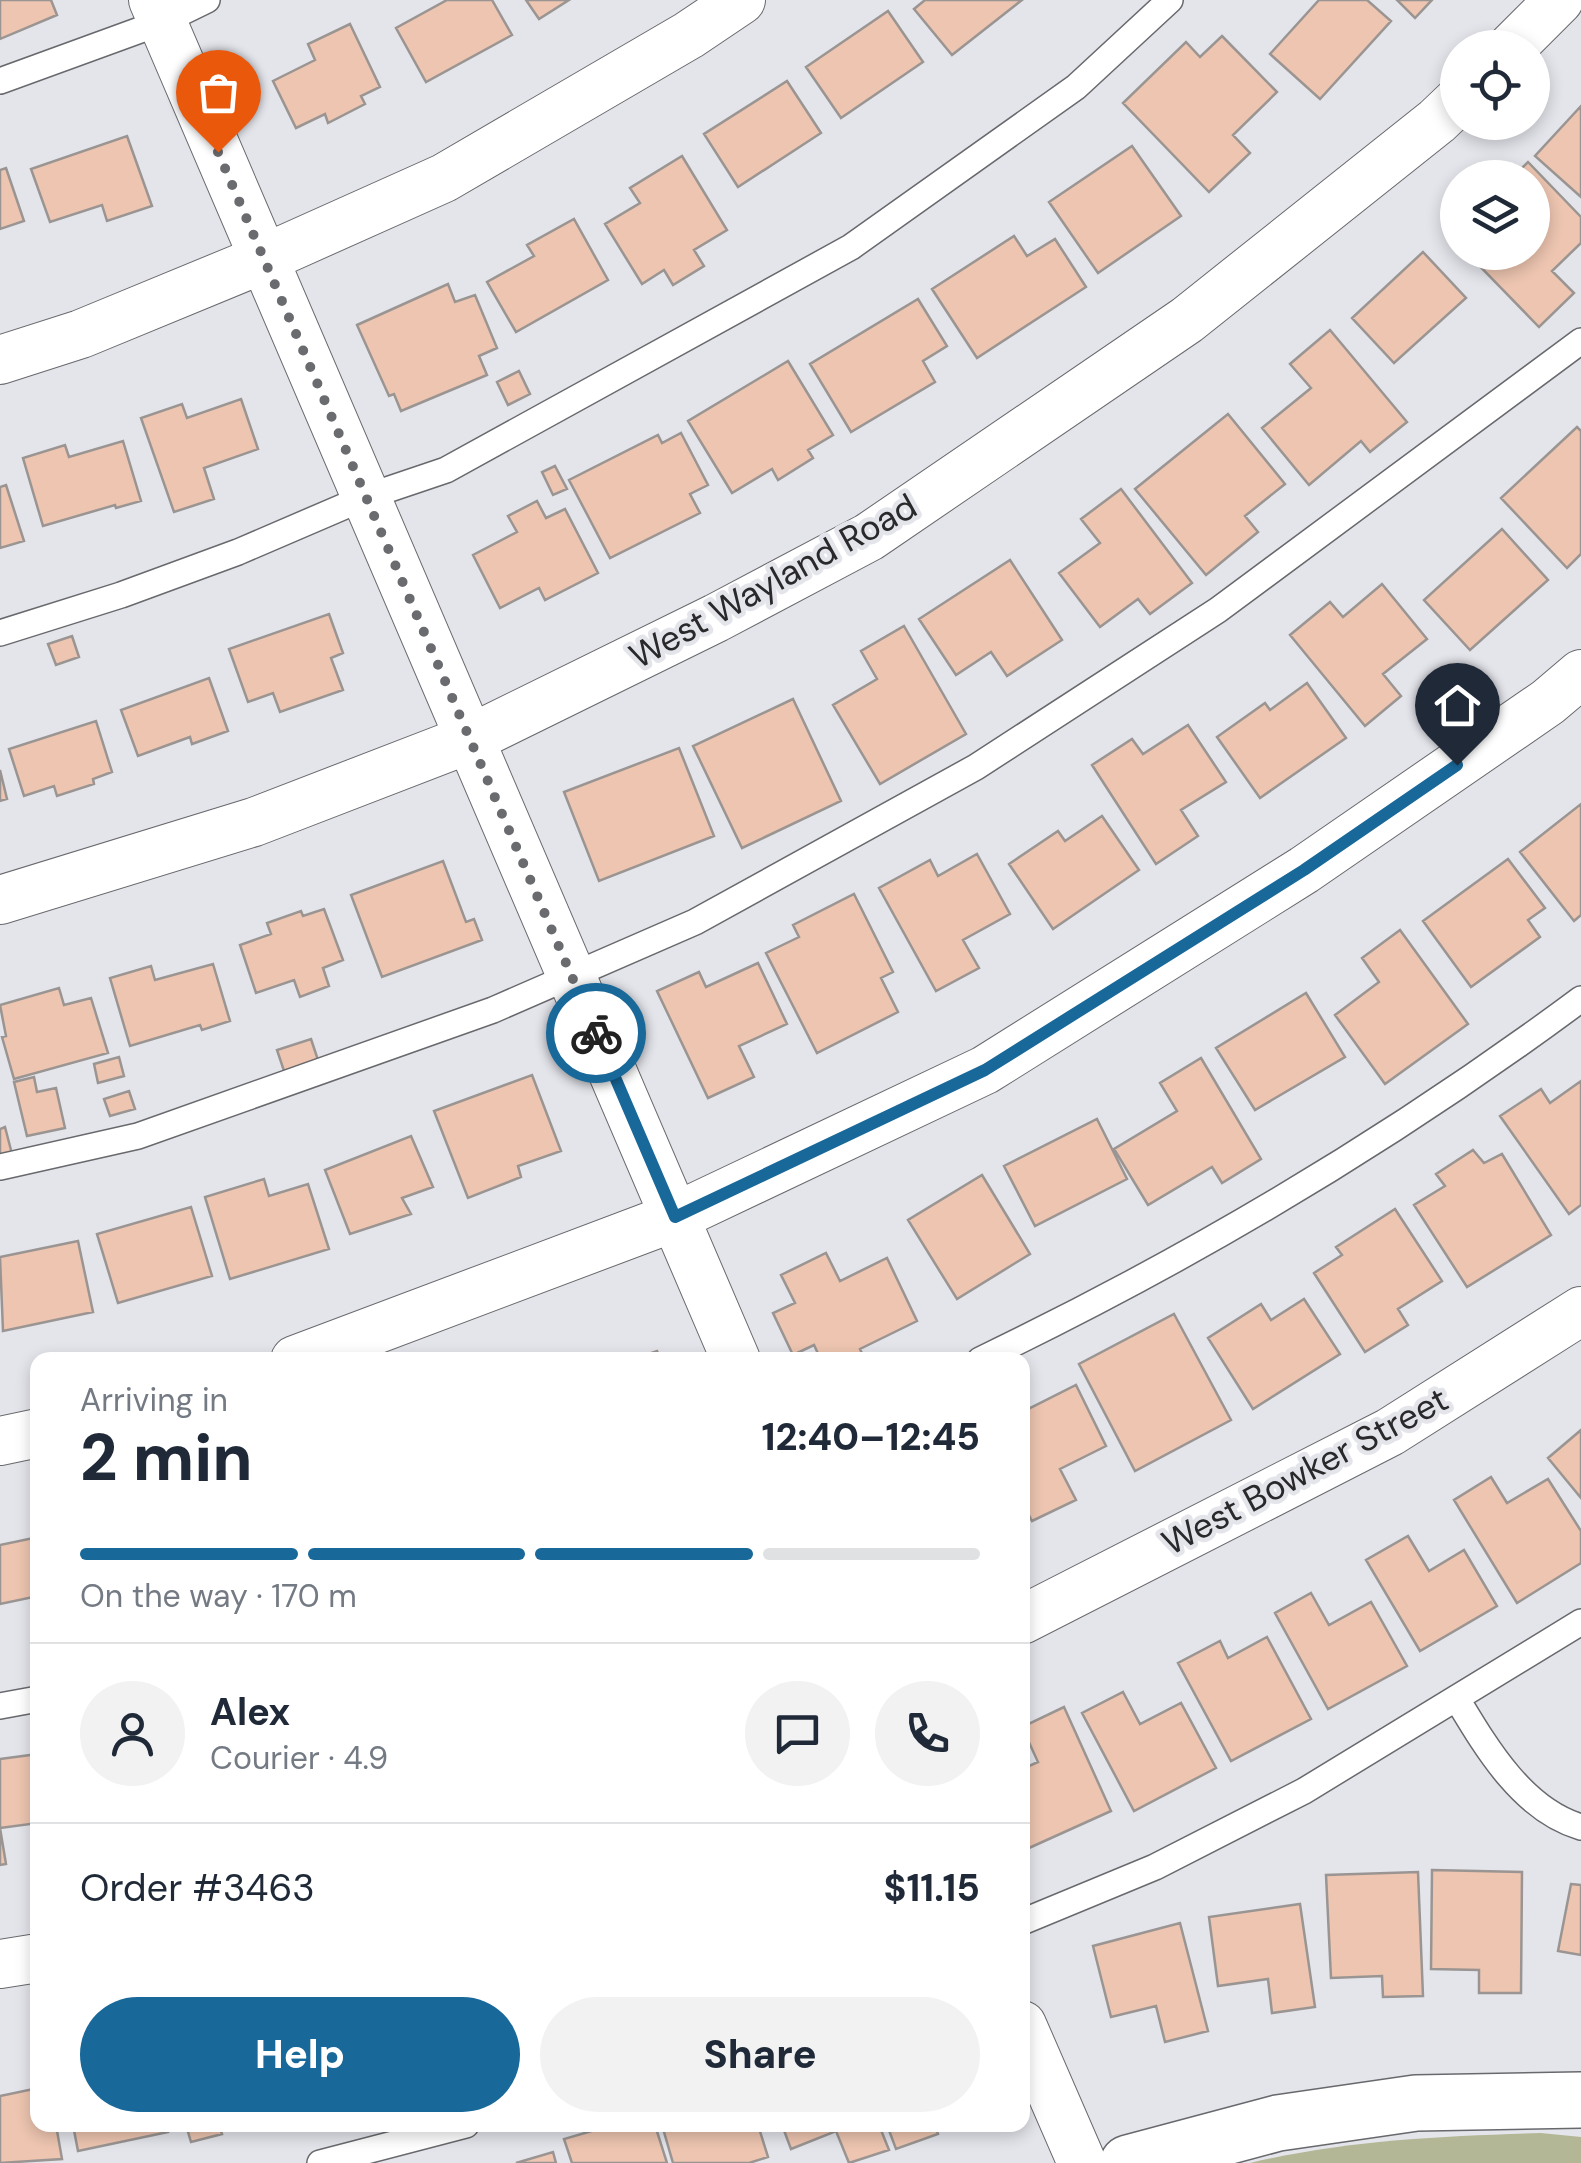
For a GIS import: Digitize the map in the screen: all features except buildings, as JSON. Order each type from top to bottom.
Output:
[{"type":"street","points":[[0,360],[81,334],[444,178],[740,0]]},
{"type":"street","points":[[1529,30],[1559,0]]},
{"type":"street","points":[[157,11],[733,1352]]},
{"type":"street","name":"West Wayland Road","points":[[0,900],[254,822],[472,738],[716,618],[869,537],[1187,320],[1440,118]]},
{"type":"street","points":[[316,1352],[675,1217],[985,1070],[1304,870],[1548,702],[1581,674]]},
{"type":"street","name":"West Bowker Street","points":[[1030,1616],[1390,1432],[1581,1312]]},
{"type":"street","points":[[0,1441],[30,1435]]},
{"type":"street","points":[[0,1964],[30,1959]]},
{"type":"street","points":[[1030,2043],[1082,2163]]},
{"type":"street","points":[[1128,2163],[1278,2124],[1416,2103],[1581,2100]]},
{"type":"lane","points":[[0,80],[157,11],[207,0]]},
{"type":"lane","points":[[0,632],[154,583],[446,470],[850,247],[1076,87],[1170,0]]},
{"type":"lane","points":[[0,1167],[138,1136],[493,1010],[694,922],[976,767],[1218,610],[1581,341]]},
{"type":"lane","points":[[996,1352],[1185,1255],[1366,1145],[1581,998]]},
{"type":"lane","points":[[1030,1919],[1155,1867],[1288,1800],[1581,1622]]},
{"type":"lane","points":[[1457,1699],[1486,1748],[1542,1810],[1581,1828]]},
{"type":"lane","points":[[0,1706],[30,1700]]},
{"type":"lane","points":[[320,2163],[439,2132]]},
{"type":"green space","points":[[1541,2133],[1581,2137],[1581,2163],[1250,2163],[1359,2144]]},
{"type":"way so far","points":[[218,152],[596,1033]]},
{"type":"route","points":[[596,1033],[675,1217],[985,1070],[1304,870],[1457,765]]}]
